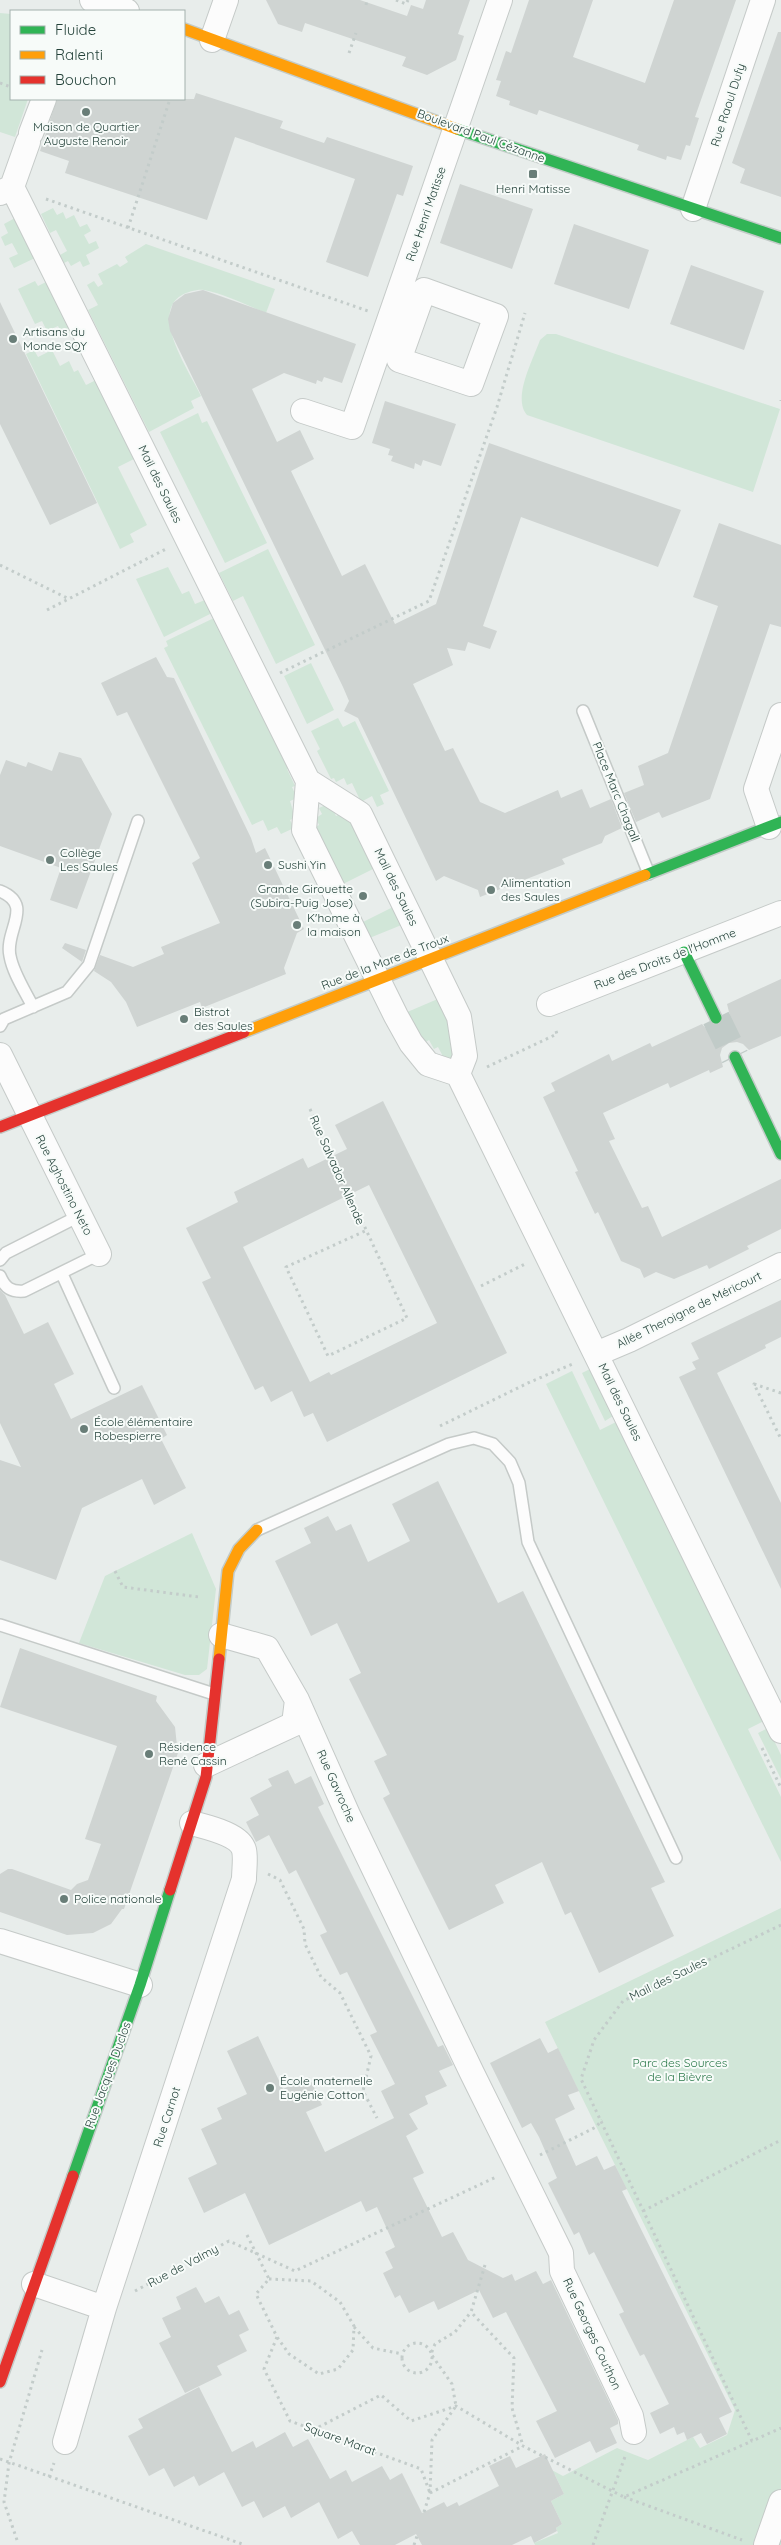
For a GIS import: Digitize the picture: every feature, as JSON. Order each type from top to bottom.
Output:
[{"type":"street","points":[[92,0],[124,10]]},
{"type":"street","points":[[212,40],[226,0]]},
{"type":"street","name":"Rue Henri Matisse","points":[[303,412],[352,428],[500,0]]},
{"type":"street","name":"Rue Raoul Dufy","points":[[693,209],[763,0]]},
{"type":"street","name":"Boulevard Paul Cézanne","points":[[185,29],[456,128],[781,238]]},
{"type":"street","points":[[6,190],[30,137],[44,100]]},
{"type":"street","name":"Mail des Saules","points":[[6,190],[187,539],[308,781],[360,814],[459,1017],[463,1032],[465,1056],[458,1074],[781,1731]]},
{"type":"street","points":[[775,825],[756,789],[781,715]]},
{"type":"street","points":[[308,781],[304,830],[378,980],[411,1043],[428,1064],[458,1074]]},
{"type":"street","name":"Rue de la Mare de Troux","points":[[0,1127],[775,825]]},
{"type":"street","name":"Rue des Droits de l'Homme","points":[[549,1004],[781,913]]},
{"type":"street","points":[[684,952],[716,1018]]},
{"type":"street","points":[[0,1055],[28,1115]]},
{"type":"street","points":[[735,1057],[781,1154]]},
{"type":"street","name":"Rue Aghostino Neto","points":[[28,1115],[99,1254]]},
{"type":"street","name":"Allée Theroigne de Méricourt","points":[[596,1354],[781,1265]]},
{"type":"street","points":[[221,1635],[228,1571],[239,1549],[257,1530]]},
{"type":"street","name":"Rue Jacques Duclos","points":[[0,2382],[140,1985],[206,1776],[221,1635]]},
{"type":"street","name":"Rue Gavroche","points":[[221,1635],[267,1648],[297,1700],[349,1817],[472,2074]]},
{"type":"street","points":[[206,1764],[294,1724],[297,1700]]},
{"type":"street","name":"Rue Carnot","points":[[65,2442],[104,2308],[244,1878],[245,1851],[241,1844],[221,1832],[192,1823]]},
{"type":"street","points":[[0,1941],[140,1985]]},
{"type":"street","name":"Rue Georges Couthon","points":[[472,2074],[561,2253],[562,2271],[631,2416],[634,2432]]},
{"type":"street","points":[[34,2284],[104,2308]]},
{"type":"street","points":[[756,2543],[781,2502]]},
{"type":"lane","name":"Place Marc Chagall","points":[[583,711],[649,874]]},
{"type":"lane","points":[[0,1026],[4,1020],[67,992],[89,965],[138,821]]},
{"type":"lane","points":[[0,891],[10,895],[16,903],[18,912],[9,940],[10,956],[33,1007]]},
{"type":"lane","points":[[0,1260],[6,1252],[80,1216]]},
{"type":"lane","points":[[0,1276],[6,1287],[14,1292],[24,1291],[62,1274],[99,1254]]},
{"type":"lane","points":[[62,1274],[114,1388]]},
{"type":"lane","points":[[257,1530],[448,1444],[474,1438],[493,1444],[510,1462],[519,1483],[528,1542],[676,1858]]},
{"type":"lane","points":[[0,1625],[214,1694]]},
{"type":"path","points":[[366,5],[368,0]]},
{"type":"path","points":[[396,0],[406,4],[408,0]]},
{"type":"path","points":[[349,53],[356,33]]},
{"type":"path","points":[[128,228],[170,100]]},
{"type":"path","points":[[6,190],[128,228],[390,318]]},
{"type":"path","points":[[259,683],[429,601],[497,407],[525,313]]},
{"type":"path","points":[[47,610],[187,539]]},
{"type":"path","points":[[0,565],[69,599]]},
{"type":"path","points":[[458,1074],[480,1071],[557,1034],[549,1004]]},
{"type":"path","name":"Rue Salvador Allende","points":[[310,1109],[407,1318],[328,1356],[286,1267],[365,1231]]},
{"type":"path","points":[[481,1286],[546,1253]]},
{"type":"path","points":[[781,1393],[754,1384],[781,1440]]},
{"type":"path","points":[[115,1571],[123,1587],[205,1597]]},
{"type":"path","points":[[761,1747],[781,1788]]},
{"type":"path","points":[[265,1872],[280,1880],[304,1929],[305,1944],[321,1977],[340,1993],[371,2056],[363,2091],[377,2118]]},
{"type":"path","name":"Mail des Saules","points":[[752,2441],[581,2078],[594,2040],[623,2002],[781,1925]]},
{"type":"path","points":[[518,2166],[596,2127],[602,2120]]},
{"type":"path","points":[[643,2211],[781,2140]]},
{"type":"path","name":"Rue de Valmy","points":[[104,2308],[229,2241],[295,2271],[518,2166]]},
{"type":"path","points":[[247,2235],[269,2279]]},
{"type":"path","points":[[424,2512],[430,2493],[432,2440],[456,2406],[452,2384],[431,2354],[426,2347],[419,2343],[410,2344],[402,2354],[403,2365],[407,2369],[417,2373],[427,2369],[430,2364],[431,2354],[434,2344],[455,2332],[471,2312],[485,2266]]},
{"type":"path","points":[[269,2279],[310,2280],[340,2302],[354,2326],[373,2348],[402,2354]]},
{"type":"path","points":[[269,2279],[256,2294],[277,2337],[289,2354],[319,2374],[338,2369],[354,2350],[354,2326]]},
{"type":"path","points":[[471,2312],[514,2358],[512,2408],[523,2446]]},
{"type":"path","name":"Square Marat","points":[[277,2337],[264,2369],[290,2421],[421,2469],[430,2493]]},
{"type":"path","points":[[17,2540],[4,2502],[9,2463],[44,2341]]},
{"type":"path","points":[[313,2430],[381,2395],[411,2421],[456,2406],[523,2446],[612,2492],[756,2543]]},
{"type":"path","points":[[624,2497],[781,2428]]},
{"type":"path","points":[[593,2545],[634,2432]]},
{"type":"path","points":[[430,2493],[523,2446]]},
{"type":"path","points":[[0,2459],[245,2545]]},
{"type":"path","points":[[414,2545],[417,2536]]},
{"type":"green space","points":[[0,13],[10,14],[10,100],[28,100],[15,137],[0,132]]},
{"type":"green space","points":[[53,208],[57,215],[63,212],[66,219],[74,215],[80,227],[87,224],[91,231],[84,235],[89,244],[96,241],[99,248],[86,255],[90,264],[83,267],[80,261],[71,266],[68,261],[64,263],[60,255],[67,251],[56,230],[50,233],[41,214]]},
{"type":"green space","points":[[15,218],[35,258],[14,268],[9,258],[18,254],[12,243],[5,246],[1,237],[8,233],[4,224]]},
{"type":"green space","points":[[146,244],[275,289],[266,313],[228,297],[204,290],[196,290],[184,294],[173,304],[170,315],[175,344],[201,396],[191,401],[194,408],[149,432],[88,310],[98,305],[87,285],[94,281],[98,287],[103,284],[98,274],[117,264],[120,267],[128,262],[125,257]]},
{"type":"green space","points":[[35,281],[38,286],[46,282],[72,333],[64,337],[58,326],[47,331],[42,321],[35,324],[18,289]]},
{"type":"green space","points":[[547,334],[556,334],[780,409],[753,492],[527,415],[523,408],[522,399],[525,379],[540,340]]},
{"type":"green space","points":[[34,350],[38,357],[52,350],[60,366],[69,361],[74,372],[78,370],[86,385],[96,380],[134,459],[118,467],[147,525],[130,534],[134,542],[120,549],[26,354]]},
{"type":"green space","points":[[198,413],[202,423],[207,421],[267,543],[225,563],[160,432]]},
{"type":"green space","points":[[268,549],[315,645],[276,664],[243,596],[233,601],[219,573]]},
{"type":"green space","points":[[168,567],[182,594],[189,591],[195,604],[205,600],[212,613],[164,637],[136,579]]},
{"type":"green space","points":[[214,618],[289,768],[287,769],[295,786],[292,787],[297,798],[290,801],[295,818],[290,820],[294,828],[281,834],[277,827],[268,831],[263,820],[252,825],[164,648],[168,646],[166,641]]},
{"type":"green space","points":[[311,663],[334,710],[307,724],[284,676]]},
{"type":"green space","points":[[338,718],[343,727],[355,721],[389,791],[380,795],[384,804],[377,807],[372,796],[361,802],[352,783],[347,785],[344,778],[336,782],[334,778],[331,779],[317,751],[320,749],[311,731]]},
{"type":"green space","points":[[330,803],[336,816],[342,813],[345,819],[350,817],[375,868],[341,885],[313,829],[319,825],[316,818],[322,814],[319,808]]},
{"type":"green space","points":[[395,906],[404,924],[367,939],[359,924]]},
{"type":"green space","points":[[440,998],[449,1017],[458,1059],[447,1064],[438,1047],[434,1049],[429,1040],[424,1043],[419,1032],[415,1033],[405,1013]]},
{"type":"green space","points":[[590,1369],[613,1416],[605,1421],[582,1373]]},
{"type":"green space","points":[[572,1371],[600,1430],[616,1422],[764,1721],[748,1729],[781,1797],[781,1862],[546,1384]]},
{"type":"green space","points":[[192,1533],[216,1589],[207,1669],[199,1675],[185,1675],[79,1643],[105,1576]]},
{"type":"green space","points":[[768,1728],[781,1755],[781,1779],[758,1733]]},
{"type":"green space","name":"Parc des Sources de la Bièvre","points":[[781,1908],[781,2545],[535,2545],[534,2543],[558,2533],[556,2528],[562,2524],[551,2501],[564,2494],[555,2475],[533,2460],[563,2476],[617,2448],[648,2460],[693,2437],[700,2448],[727,2435],[735,2410],[545,2022]]},
{"type":"building","points":[[266,0],[360,0],[407,16],[411,5],[423,9],[426,0],[470,0],[458,34],[464,36],[456,60],[427,75],[402,66],[406,57],[305,23],[302,32],[278,24]]},
{"type":"building","points":[[529,0],[593,0],[573,57],[645,83],[674,0],[736,0],[695,117],[699,118],[690,146],[686,145],[681,160],[667,156],[666,160],[637,150],[639,145],[539,110],[537,115],[509,105],[510,101],[496,96],[501,81],[496,80],[506,51],[511,53]]},
{"type":"building","points":[[778,32],[781,32],[781,197],[740,183],[745,169],[732,163]]},
{"type":"building","points":[[196,93],[283,121],[280,128],[324,143],[327,137],[413,166],[403,196],[397,194],[368,277],[326,262],[355,179],[235,137],[207,220],[65,173],[69,161],[40,151],[57,100],[194,99]]},
{"type":"building","points":[[460,184],[533,209],[512,269],[440,243]]},
{"type":"building","points":[[574,224],[649,250],[629,309],[554,284]]},
{"type":"building","points":[[691,265],[764,291],[744,350],[670,324]]},
{"type":"building","points":[[203,290],[356,344],[342,383],[324,377],[322,382],[317,380],[316,384],[284,373],[252,389],[277,442],[300,430],[314,459],[291,471],[342,576],[365,564],[395,624],[436,604],[489,443],[681,510],[658,567],[521,517],[483,626],[497,631],[490,649],[468,642],[465,651],[447,648],[453,665],[413,684],[445,751],[453,748],[480,802],[505,813],[558,790],[561,798],[582,789],[590,808],[611,799],[622,828],[605,836],[602,843],[562,859],[565,864],[480,897],[478,890],[444,876],[436,881],[358,718],[344,711],[349,701],[343,687],[170,331],[168,319],[173,303],[185,294]]},
{"type":"building","points":[[0,302],[97,503],[50,525],[0,424]]},
{"type":"building","points":[[385,401],[456,424],[441,466],[423,460],[421,466],[415,463],[414,469],[391,461],[393,456],[388,455],[390,449],[372,443]]},
{"type":"building","points":[[719,523],[781,545],[781,627],[770,624],[710,799],[662,818],[659,812],[636,822],[624,793],[644,785],[638,766],[668,753],[718,606],[693,597]]},
{"type":"building","points":[[156,657],[167,677],[174,678],[251,838],[256,853],[265,848],[304,929],[297,933],[284,968],[286,974],[202,1008],[200,1002],[137,1027],[126,1002],[111,982],[94,971],[100,955],[133,967],[164,954],[161,947],[220,923],[192,863],[200,858],[127,712],[117,716],[101,683]]},
{"type":"building","points":[[59,752],[81,758],[112,814],[77,909],[50,900],[61,868],[0,846],[0,775],[6,760],[26,767],[28,762],[52,771]]},
{"type":"building","points":[[65,943],[86,950],[82,962],[62,948]]},
{"type":"building","points":[[781,979],[781,1036],[749,1050],[743,1044],[737,1042],[729,1043],[722,1048],[720,1055],[723,1067],[710,1073],[709,1070],[670,1088],[668,1083],[603,1113],[615,1139],[609,1141],[642,1208],[648,1206],[662,1237],[781,1179],[781,1229],[747,1246],[749,1249],[709,1269],[707,1265],[674,1279],[656,1272],[644,1278],[640,1269],[621,1261],[598,1212],[595,1214],[575,1172],[578,1171],[543,1097],[555,1091],[551,1083],[609,1054],[612,1061],[650,1043],[652,1047],[702,1024],[708,1031],[715,1034],[723,1032],[729,1027],[731,1020],[727,1004]]},
{"type":"building","points":[[383,1101],[507,1353],[327,1442],[313,1413],[304,1417],[292,1391],[271,1402],[263,1386],[255,1390],[202,1282],[211,1278],[186,1228],[238,1202],[234,1192],[303,1158],[308,1168],[347,1149],[335,1125]],"holes":[[[369,1185],[437,1323],[331,1375],[329,1372],[310,1382],[243,1247]]]},
{"type":"building","points":[[0,1290],[5,1295],[24,1334],[48,1322],[74,1374],[54,1384],[71,1419],[142,1385],[167,1435],[161,1439],[186,1488],[154,1505],[142,1479],[82,1508],[56,1580],[0,1560],[0,1460],[21,1467],[0,1423]]},
{"type":"building","points":[[781,1300],[781,1337],[765,1345],[766,1348],[717,1373],[781,1503],[781,1589],[679,1377],[696,1369],[692,1362],[699,1359],[691,1343]]},
{"type":"building","points":[[438,1481],[498,1603],[523,1591],[665,1882],[651,1888],[674,1936],[599,1973],[571,1912],[565,1915],[542,1862],[495,1885],[504,1903],[449,1930],[383,1798],[390,1794],[374,1761],[387,1755],[349,1679],[361,1673],[337,1623],[311,1636],[275,1561],[311,1543],[304,1528],[328,1516],[336,1531],[351,1524],[368,1562],[410,1541],[392,1504]]},
{"type":"building","name":"Résidence René Cassin","points":[[20,1648],[157,1696],[156,1701],[175,1727],[177,1746],[180,1747],[124,1909],[122,1909],[111,1924],[93,1933],[67,1935],[0,1912],[0,1874],[8,1869],[71,1890],[77,1884],[88,1880],[101,1844],[85,1839],[117,1746],[0,1707]]},
{"type":"building","points":[[288,1770],[295,1784],[311,1776],[324,1804],[318,1807],[438,2047],[443,2045],[453,2065],[439,2071],[447,2086],[425,2096],[428,2104],[409,2114],[418,2129],[406,2136],[424,2173],[413,2178],[442,2237],[453,2232],[468,2260],[503,2278],[512,2274],[515,2281],[536,2271],[543,2284],[551,2280],[618,2420],[618,2424],[610,2428],[617,2443],[596,2453],[590,2441],[555,2458],[536,2421],[557,2411],[506,2312],[493,2318],[479,2290],[438,2310],[434,2301],[409,2313],[400,2295],[395,2298],[383,2273],[393,2268],[385,2252],[395,2247],[377,2207],[366,2212],[361,2201],[269,2245],[245,2193],[204,2213],[188,2178],[217,2164],[201,2129],[222,2119],[217,2108],[247,2094],[227,2051],[258,2036],[283,2089],[309,2077],[322,2105],[306,2112],[325,2152],[394,2118],[381,2091],[395,2084],[370,2035],[377,2032],[347,1972],[340,1975],[320,1935],[327,1932],[296,1870],[289,1874],[269,1835],[256,1842],[246,1822],[259,1815],[250,1798],[272,1786],[268,1779]]},
{"type":"building","points":[[540,2038],[548,2053],[558,2048],[579,2091],[568,2095],[575,2109],[555,2119],[576,2166],[597,2156],[604,2170],[615,2165],[627,2189],[622,2191],[732,2412],[719,2418],[727,2434],[707,2444],[701,2433],[687,2440],[684,2432],[677,2435],[674,2427],[660,2434],[650,2413],[669,2404],[644,2354],[640,2356],[619,2314],[624,2312],[594,2252],[589,2255],[579,2232],[574,2235],[548,2183],[557,2178],[539,2137],[531,2123],[522,2128],[490,2063]]},
{"type":"building","points":[[196,2287],[205,2303],[219,2296],[229,2315],[239,2310],[249,2330],[239,2335],[247,2351],[217,2366],[222,2375],[185,2393],[159,2343],[171,2337],[162,2318],[181,2309],[176,2297]]},
{"type":"building","points":[[199,2387],[232,2452],[253,2441],[256,2448],[285,2432],[293,2447],[308,2439],[330,2479],[346,2470],[352,2482],[382,2466],[390,2480],[402,2473],[422,2513],[444,2502],[447,2507],[457,2502],[459,2506],[499,2486],[489,2466],[510,2456],[516,2468],[545,2454],[564,2494],[551,2501],[562,2524],[556,2528],[557,2531],[534,2543],[531,2536],[512,2545],[422,2545],[416,2534],[395,2545],[360,2545],[352,2531],[338,2539],[319,2502],[291,2518],[285,2506],[263,2518],[254,2501],[242,2507],[224,2472],[199,2486],[194,2476],[174,2487],[164,2468],[149,2476],[128,2436],[143,2428],[138,2419]]},
{"type":"tunnel","points":[[716,1018],[735,1057]]},
{"type":"traffic: fast","points":[[457,129],[781,238]]},
{"type":"traffic: fast","points":[[645,875],[781,822]]},
{"type":"traffic: fast","points":[[684,952],[716,1018]]},
{"type":"traffic: fast","points":[[735,1057],[781,1154]]},
{"type":"traffic: fast","points":[[73,2176],[140,1985],[170,1890]]},
{"type":"traffic: slow","points":[[185,29],[457,129]]},
{"type":"traffic: slow","points":[[244,1032],[645,875]]},
{"type":"traffic: slow","points":[[219,1659],[228,1571],[239,1549],[257,1530]]},
{"type":"traffic: jam","points":[[0,1127],[244,1032]]},
{"type":"traffic: jam","points":[[170,1890],[206,1777],[219,1659]]},
{"type":"traffic: jam","points":[[0,2382],[73,2176]]},
{"type":"place","name":"Maison de Quartier Auguste Renoir","points":[[86,112]]},
{"type":"place","name":"Henri Matisse","points":[[533,174]]},
{"type":"place","name":"Artisans du Monde SQY","points":[[13,339]]},
{"type":"place","name":"Collège Les Saules","points":[[50,860]]},
{"type":"place","name":"Sushi Yin","points":[[268,865]]},
{"type":"place","name":"Alimentation des Saules","points":[[491,890]]},
{"type":"place","name":"Grande Girouette (Subira-Puig Jose)","points":[[363,896]]},
{"type":"place","name":"K'home à la maison","points":[[297,925]]},
{"type":"place","name":"Bistrot des Saules","points":[[184,1019]]},
{"type":"place","name":"École élémentaire Robespierre","points":[[84,1429]]},
{"type":"place","name":"Résidence René Cassin","points":[[149,1754]]},
{"type":"place","name":"Police nationale","points":[[64,1899]]},
{"type":"place","name":"École maternelle Eugénie Cotton","points":[[270,2088]]}]
